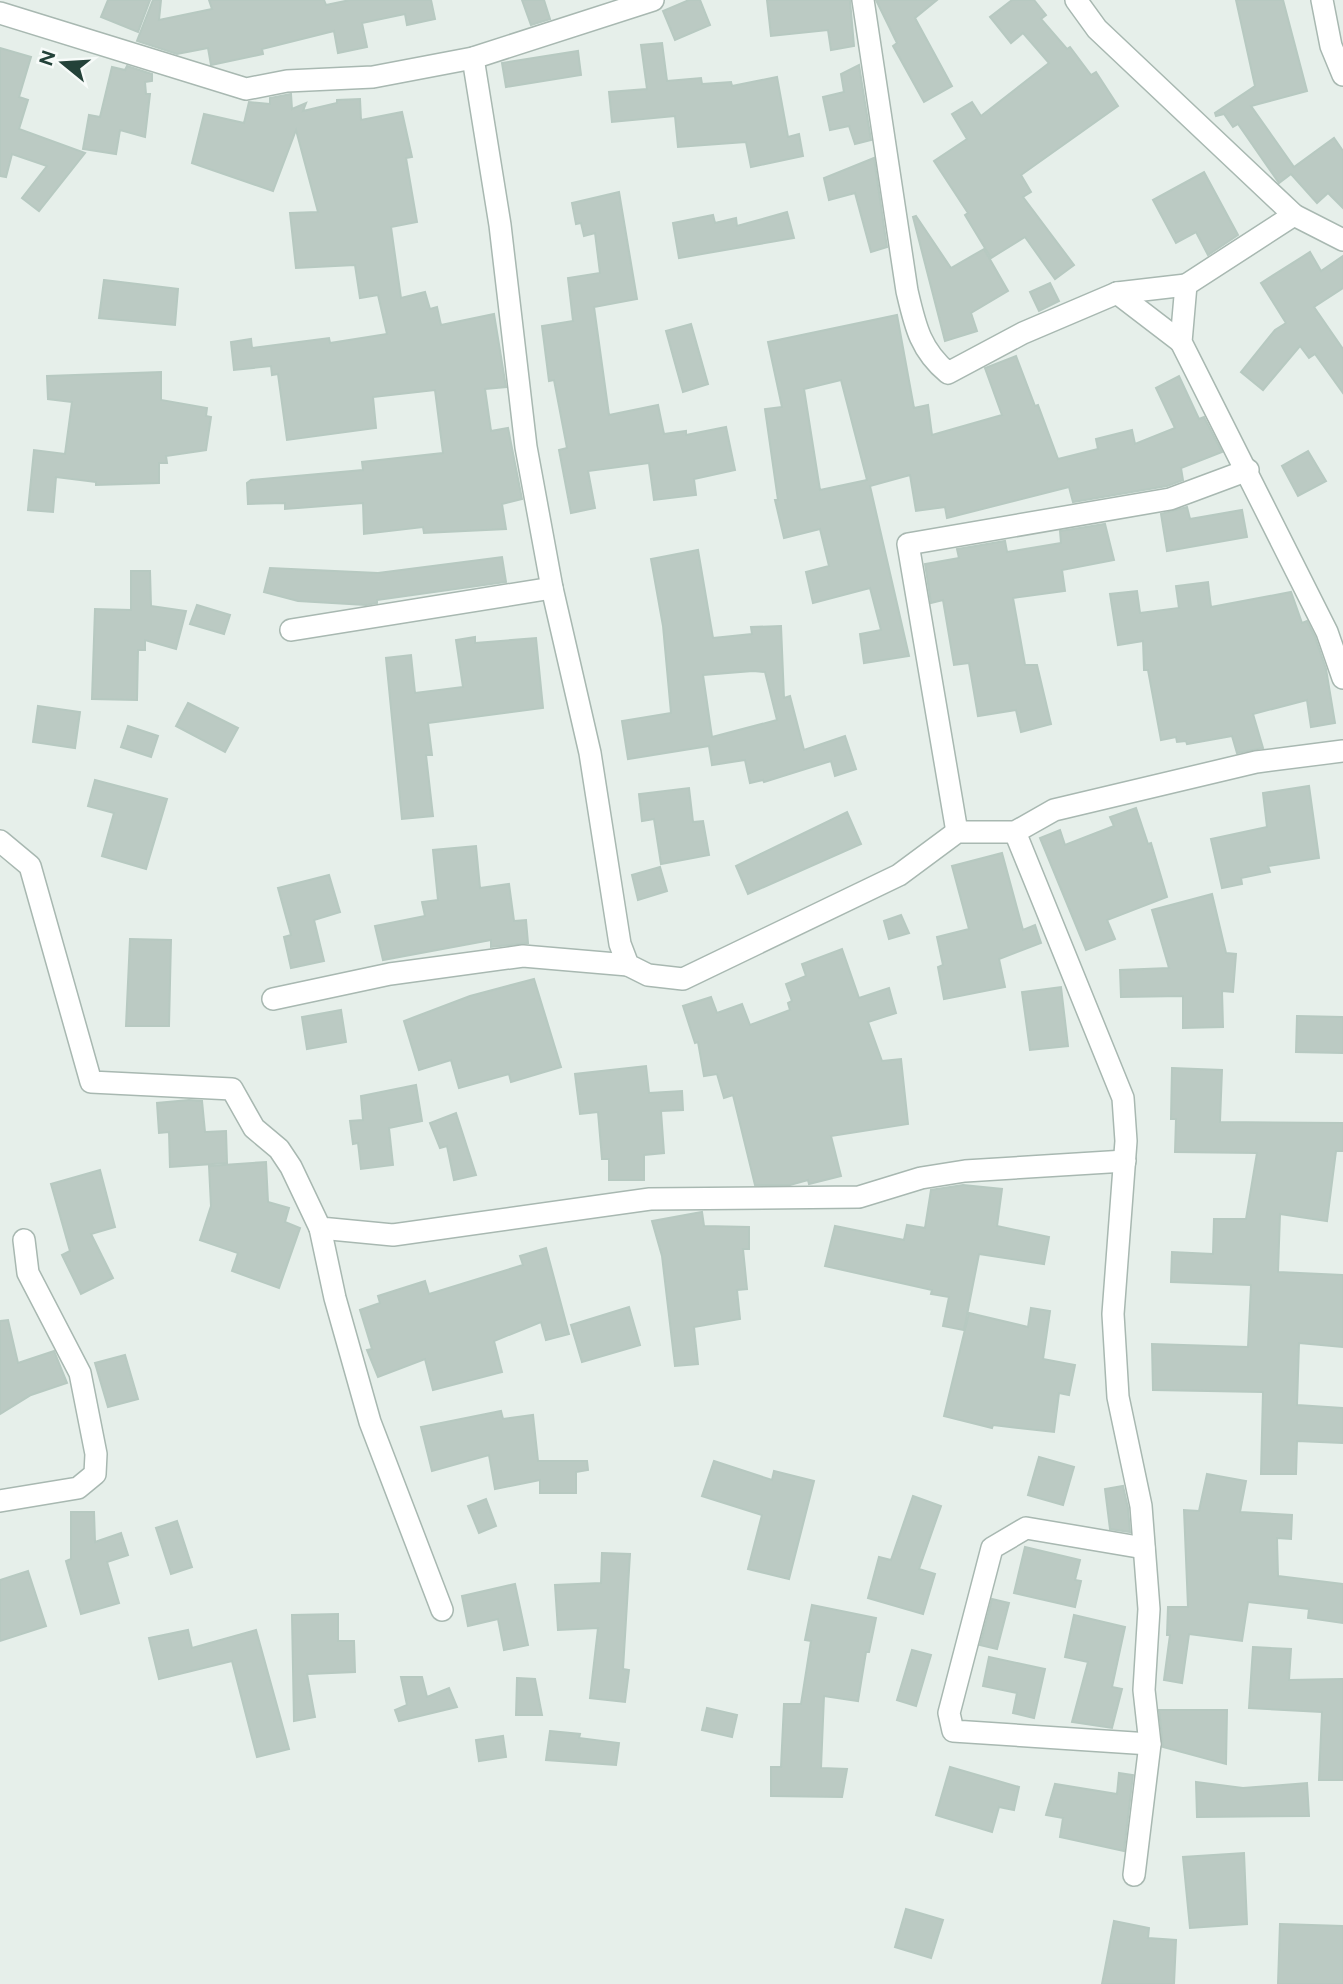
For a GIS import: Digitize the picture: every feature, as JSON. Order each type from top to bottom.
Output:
[{"type":"street","points":[[0,13],[246,89],[287,81],[373,78],[472,58],[653,0]]},
{"type":"street","points":[[863,0],[907,291],[916,328],[930,359],[948,373],[1023,333],[1117,293],[1186,285],[1294,215]]},
{"type":"street","points":[[1076,0],[1097,29],[1294,215],[1343,240]]},
{"type":"street","points":[[1322,0],[1331,46],[1343,75]]},
{"type":"street","points":[[472,58],[500,225],[526,447],[552,588],[590,753],[620,944],[628,965]]},
{"type":"street","points":[[1181,342],[1186,285]]},
{"type":"street","points":[[1117,293],[1181,342],[1248,470],[1327,632],[1343,678]]},
{"type":"street","points":[[957,832],[920,599],[908,544],[1170,499],[1248,470]]},
{"type":"street","points":[[292,630],[552,588]]},
{"type":"street","points":[[273,999],[390,974],[523,956],[628,965],[648,975],[683,979],[898,875],[957,832],[1015,832],[1054,810],[1256,762],[1343,751]]},
{"type":"street","points":[[1015,832],[1123,1098],[1125,1161],[1113,1314],[1118,1397],[1141,1506],[1149,1609],[1144,1690],[1150,1744],[1134,1875]]},
{"type":"street","points":[[0,841],[30,866],[91,1082],[232,1088],[254,1128],[279,1149],[291,1167],[320,1228],[335,1298],[370,1422],[442,1609]]},
{"type":"street","points":[[320,1228],[393,1235],[650,1199],[859,1197],[921,1178],[965,1171],[1125,1161]]},
{"type":"street","points":[[0,1501],[78,1488],[95,1474],[96,1454],[80,1373],[28,1273],[24,1240]]},
{"type":"street","points":[[1144,1548],[1026,1528],[992,1548],[949,1713],[953,1731],[1150,1744]]},
{"type":"building","points":[[108,0],[150,0],[138,32],[101,17]]},
{"type":"building","points":[[153,0],[161,0],[159,20],[212,9],[209,0],[324,0],[326,5],[350,0],[431,0],[435,19],[407,25],[405,14],[362,23],[367,47],[338,53],[334,31],[262,49],[263,54],[211,65],[208,48],[177,54],[137,41]]},
{"type":"building","points":[[522,0],[544,0],[550,19],[531,25]]},
{"type":"building","points":[[689,0],[700,0],[710,25],[675,40],[663,11]]},
{"type":"building","points":[[767,0],[850,0],[854,46],[831,50],[828,30],[771,36]]},
{"type":"building","points":[[876,0],[937,0],[915,18],[952,86],[924,102],[893,46],[897,43]]},
{"type":"building","points":[[1012,0],[1034,0],[1046,15],[1041,19],[1067,49],[1070,47],[1091,75],[1096,72],[1118,106],[1021,175],[1031,192],[1023,197],[1074,265],[1055,279],[1025,237],[991,258],[965,215],[968,213],[934,161],[967,139],[952,114],[972,102],[981,116],[1049,63],[1023,33],[1011,43],[990,17]]},
{"type":"building","points":[[1236,0],[1283,0],[1307,91],[1251,106],[1294,167],[1334,138],[1343,151],[1343,208],[1328,193],[1317,203],[1291,174],[1279,183],[1238,124],[1233,127],[1224,114],[1216,116],[1215,113],[1255,86]]},
{"type":"building","points":[[662,43],[667,81],[701,78],[702,84],[731,82],[732,86],[777,77],[788,137],[799,134],[803,156],[751,167],[746,142],[678,147],[675,116],[612,122],[609,92],[647,89],[641,45]]},
{"type":"building","points":[[0,48],[31,57],[19,97],[28,100],[19,129],[85,153],[39,211],[22,198],[47,166],[12,154],[6,177],[0,176]]},
{"type":"building","points":[[578,51],[581,75],[506,87],[502,63]]},
{"type":"building","points":[[859,65],[871,140],[855,144],[849,126],[830,130],[823,97],[844,92],[841,74]]},
{"type":"building","points":[[127,66],[152,74],[152,81],[145,82],[146,94],[150,94],[145,137],[120,130],[116,154],[83,149],[89,115],[100,117],[112,67],[125,70]]},
{"type":"building","points":[[291,94],[292,109],[306,103],[303,111],[337,103],[337,100],[360,99],[361,120],[402,112],[412,157],[406,158],[417,222],[391,227],[401,298],[425,292],[430,309],[437,307],[441,325],[494,314],[506,387],[485,389],[491,431],[508,428],[522,499],[502,504],[506,529],[424,533],[423,527],[364,534],[363,503],[285,509],[285,503],[248,504],[247,483],[251,480],[363,470],[362,462],[443,453],[435,390],[373,397],[376,428],[287,440],[278,374],[272,375],[271,366],[234,370],[231,342],[251,339],[252,348],[329,338],[330,343],[387,334],[378,295],[360,298],[355,265],[296,268],[290,213],[318,212],[296,130],[273,191],[192,163],[204,114],[244,123],[249,102],[270,104],[270,98]]},
{"type":"building","points":[[874,158],[887,247],[871,252],[855,193],[829,200],[824,178]]},
{"type":"building","points":[[1204,172],[1238,235],[1208,255],[1196,232],[1176,243],[1153,200]]},
{"type":"building","points":[[619,192],[637,299],[594,307],[609,415],[658,405],[664,434],[686,431],[686,435],[726,427],[735,470],[694,479],[696,495],[654,500],[649,463],[588,471],[595,508],[571,513],[559,450],[567,448],[554,380],[549,381],[542,326],[573,321],[568,278],[600,273],[595,233],[584,236],[581,223],[576,224],[572,203]]},
{"type":"building","points":[[787,212],[794,238],[679,258],[673,223],[713,215],[715,223],[736,218],[737,226]]},
{"type":"building","points":[[916,216],[951,268],[984,249],[1008,291],[971,313],[977,331],[945,341],[913,217]]},
{"type":"building","points":[[1310,252],[1321,271],[1343,256],[1343,288],[1314,307],[1343,349],[1343,393],[1315,354],[1309,358],[1300,346],[1263,390],[1241,372],[1275,330],[1286,323],[1261,283]]},
{"type":"building","points":[[104,280],[178,289],[175,325],[99,318]]},
{"type":"building","points":[[1050,283],[1059,301],[1039,311],[1030,292]]},
{"type":"building","points":[[897,315],[914,408],[928,405],[932,435],[1002,415],[985,368],[1016,356],[1058,459],[1098,449],[1096,439],[1132,430],[1135,444],[1175,428],[1156,388],[1179,376],[1199,419],[1204,417],[1222,452],[1181,468],[1183,480],[1167,486],[1073,502],[1069,487],[947,518],[945,507],[916,511],[910,475],[870,486],[909,656],[864,663],[860,634],[881,630],[870,588],[813,603],[806,572],[829,566],[820,529],[784,538],[775,500],[778,500],[765,409],[782,407],[768,342]],"holes":[[[841,380],[867,480],[820,490],[804,389]]]},
{"type":"building","points":[[691,324],[708,384],[683,392],[666,331]]},
{"type":"building","points":[[161,372],[161,400],[207,408],[206,416],[211,417],[206,450],[166,456],[167,463],[159,463],[159,483],[96,485],[96,482],[56,477],[53,512],[28,510],[34,450],[65,454],[72,402],[48,399],[47,376]]},
{"type":"building","points":[[1308,451],[1326,481],[1298,496],[1282,466]]},
{"type":"building","points":[[1187,507],[1190,519],[1242,510],[1247,537],[1167,551],[1161,514]]},
{"type":"building","points":[[1105,524],[1114,560],[1062,570],[1065,591],[1013,598],[1025,665],[1037,665],[1051,724],[1021,732],[1016,710],[978,716],[969,663],[954,665],[943,600],[931,603],[925,564],[959,558],[957,549],[1005,541],[1007,552],[1061,543],[1060,531]]},
{"type":"building","points":[[698,550],[713,638],[752,634],[751,627],[781,626],[784,698],[790,696],[804,750],[845,736],[856,769],[835,776],[831,761],[764,782],[750,783],[745,760],[712,765],[709,746],[628,759],[622,721],[671,713],[663,626],[651,559]],"holes":[[[765,672],[777,720],[712,737],[703,675]]]},
{"type":"building","points":[[502,557],[506,582],[377,600],[377,603],[366,605],[298,601],[264,592],[270,568],[378,573]]},
{"type":"building","points":[[131,571],[150,571],[151,606],[186,611],[176,649],[145,640],[145,650],[138,650],[137,700],[92,699],[95,609],[131,610]]},
{"type":"building","points":[[1208,582],[1211,607],[1291,592],[1302,623],[1307,621],[1315,637],[1326,669],[1335,723],[1311,727],[1307,700],[1253,714],[1263,748],[1237,753],[1232,736],[1187,744],[1186,741],[1177,742],[1176,737],[1161,740],[1148,670],[1144,670],[1143,641],[1118,645],[1110,594],[1137,591],[1140,613],[1179,608],[1176,586]]},
{"type":"building","points":[[197,605],[230,615],[224,634],[190,624]]},
{"type":"building","points":[[475,637],[475,643],[536,638],[543,708],[428,723],[432,755],[426,755],[433,816],[402,819],[386,658],[411,655],[415,693],[463,687],[456,640]]},
{"type":"building","points":[[188,703],[238,728],[225,752],[176,726]]},
{"type":"building","points":[[38,706],[80,712],[75,748],[33,742]]},
{"type":"building","points":[[128,726],[158,736],[151,757],[121,747]]},
{"type":"building","points":[[95,780],[167,799],[146,869],[102,856],[114,813],[88,806]]},
{"type":"building","points":[[1309,786],[1319,858],[1268,866],[1270,872],[1241,878],[1242,884],[1222,888],[1211,839],[1267,827],[1263,793]]},
{"type":"building","points":[[689,788],[693,822],[703,821],[709,855],[661,864],[654,819],[642,821],[639,794]]},
{"type":"building","points":[[1136,808],[1148,844],[1151,843],[1167,897],[1107,920],[1115,939],[1086,950],[1040,838],[1060,830],[1065,845],[1114,826],[1110,817]]},
{"type":"building","points":[[847,812],[861,844],[748,894],[736,866]]},
{"type":"building","points":[[476,846],[480,888],[509,884],[514,921],[526,920],[528,943],[491,947],[491,940],[383,960],[375,926],[425,916],[422,902],[438,900],[433,850]]},
{"type":"building","points":[[1002,853],[1023,930],[1035,925],[1041,943],[999,959],[1005,987],[944,999],[938,967],[943,965],[937,937],[969,929],[952,866]]},
{"type":"building","points":[[660,867],[667,891],[638,900],[632,875]]},
{"type":"building","points":[[329,875],[340,912],[314,920],[324,961],[291,968],[284,937],[291,935],[278,888]]},
{"type":"building","points":[[1212,894],[1226,953],[1236,954],[1233,992],[1222,991],[1223,1027],[1183,1028],[1183,996],[1121,997],[1120,970],[1169,968],[1152,910]]},
{"type":"building","points":[[901,915],[909,933],[889,939],[884,921]]},
{"type":"building","points":[[130,939],[171,940],[169,1026],[126,1026]]},
{"type":"building","points":[[842,949],[859,998],[889,988],[896,1013],[868,1022],[882,1061],[901,1059],[908,1124],[831,1136],[841,1176],[809,1184],[808,1180],[790,1185],[755,1185],[733,1095],[724,1098],[717,1074],[704,1076],[698,1042],[695,1043],[683,1006],[711,997],[717,1013],[742,1004],[750,1025],[790,1010],[788,1003],[792,1001],[786,984],[806,976],[802,964]]},
{"type":"building","points":[[534,979],[561,1067],[511,1082],[509,1074],[459,1088],[451,1060],[419,1070],[404,1021],[470,996]]},
{"type":"building","points":[[1061,987],[1068,1046],[1030,1050],[1022,992]]},
{"type":"building","points":[[341,1010],[346,1042],[307,1049],[302,1017]]},
{"type":"building","points":[[1297,1016],[1343,1017],[1343,1053],[1296,1052]]},
{"type":"building","points":[[646,1066],[649,1093],[682,1091],[683,1110],[661,1111],[664,1153],[644,1155],[644,1180],[609,1180],[609,1159],[602,1159],[598,1112],[580,1114],[575,1074]]},
{"type":"building","points":[[1172,1068],[1222,1070],[1220,1122],[1343,1123],[1343,1151],[1336,1151],[1327,1221],[1280,1214],[1278,1272],[1343,1275],[1343,1347],[1299,1343],[1297,1405],[1343,1408],[1343,1443],[1297,1441],[1296,1474],[1261,1474],[1263,1392],[1153,1390],[1152,1344],[1248,1347],[1251,1285],[1171,1282],[1172,1252],[1213,1254],[1214,1219],[1246,1219],[1257,1153],[1175,1152],[1176,1119],[1171,1119]]},
{"type":"building","points":[[416,1085],[422,1121],[389,1128],[393,1165],[361,1169],[358,1143],[353,1144],[350,1121],[363,1120],[361,1096]]},
{"type":"building","points":[[202,1101],[205,1132],[226,1131],[227,1163],[170,1167],[169,1132],[159,1133],[157,1103]]},
{"type":"building","points":[[456,1113],[476,1175],[454,1180],[447,1146],[440,1148],[430,1123]]},
{"type":"building","points":[[266,1162],[268,1202],[289,1208],[285,1222],[300,1228],[279,1288],[232,1271],[238,1253],[200,1240],[211,1206],[209,1166]]},
{"type":"building","points":[[100,1170],[115,1227],[91,1234],[113,1278],[81,1294],[62,1255],[70,1251],[51,1184]]},
{"type":"building","points":[[963,1185],[1002,1189],[997,1226],[1049,1237],[1044,1264],[979,1254],[964,1330],[943,1326],[949,1297],[931,1294],[932,1290],[825,1266],[835,1226],[904,1240],[907,1225],[925,1228],[931,1190]]},
{"type":"building","points":[[702,1212],[704,1226],[749,1227],[749,1249],[743,1249],[747,1289],[737,1290],[740,1319],[694,1327],[698,1364],[675,1366],[662,1256],[652,1221]]},
{"type":"building","points":[[546,1248],[569,1334],[546,1340],[541,1322],[494,1341],[502,1372],[433,1390],[425,1359],[378,1377],[367,1350],[372,1349],[360,1310],[380,1303],[378,1296],[425,1281],[429,1294],[523,1265],[520,1256]]},
{"type":"building","points":[[629,1307],[640,1345],[582,1362],[571,1325]]},
{"type":"building","points":[[1031,1308],[1050,1311],[1043,1359],[1075,1365],[1069,1395],[1059,1393],[1054,1432],[993,1425],[992,1428],[944,1416],[969,1313],[1028,1327]]},
{"type":"building","points":[[8,1320],[18,1363],[54,1351],[67,1383],[31,1395],[0,1414],[0,1321]]},
{"type":"building","points":[[125,1355],[138,1399],[108,1407],[95,1363]]},
{"type":"building","points":[[501,1411],[503,1419],[533,1415],[538,1461],[587,1461],[588,1470],[576,1472],[576,1493],[540,1493],[540,1480],[495,1489],[489,1455],[432,1471],[421,1427]]},
{"type":"building","points":[[1039,1457],[1074,1467],[1063,1505],[1028,1495]]},
{"type":"building","points":[[714,1461],[772,1480],[774,1471],[814,1481],[789,1579],[748,1569],[762,1515],[702,1496]]},
{"type":"building","points":[[1207,1474],[1246,1481],[1240,1512],[1292,1515],[1291,1539],[1277,1538],[1278,1576],[1343,1584],[1343,1623],[1308,1618],[1309,1609],[1248,1602],[1242,1641],[1189,1634],[1182,1683],[1164,1680],[1170,1635],[1167,1635],[1168,1607],[1188,1607],[1184,1510],[1199,1511]]},
{"type":"building","points":[[1123,1486],[1130,1532],[1110,1529],[1105,1489]]},
{"type":"building","points":[[913,1496],[941,1506],[919,1569],[935,1574],[923,1614],[868,1598],[879,1557],[891,1560]]},
{"type":"building","points":[[486,1499],[496,1526],[479,1533],[468,1506]]},
{"type":"building","points":[[71,1512],[94,1512],[95,1542],[121,1533],[128,1555],[107,1562],[119,1603],[81,1614],[66,1561],[71,1559]]},
{"type":"building","points":[[177,1521],[192,1567],[171,1574],[156,1528]]},
{"type":"building","points":[[1025,1547],[1080,1560],[1075,1580],[1081,1581],[1075,1607],[1014,1593]]},
{"type":"building","points":[[602,1553],[630,1554],[623,1669],[629,1670],[625,1702],[590,1698],[598,1628],[558,1630],[555,1585],[601,1583]]},
{"type":"building","points":[[28,1571],[46,1626],[0,1641],[0,1580]]},
{"type":"building","points":[[515,1584],[528,1645],[504,1650],[498,1619],[468,1626],[462,1596]]},
{"type":"building","points":[[992,1599],[1009,1603],[997,1649],[980,1645]]},
{"type":"building","points":[[812,1605],[876,1618],[869,1652],[866,1652],[858,1701],[824,1696],[821,1768],[847,1769],[842,1797],[771,1796],[771,1767],[781,1767],[784,1704],[801,1704],[811,1641],[805,1640]]},
{"type":"building","points":[[338,1614],[338,1641],[354,1641],[355,1672],[307,1674],[315,1717],[294,1721],[292,1615]]},
{"type":"building","points":[[1074,1615],[1125,1627],[1112,1687],[1122,1689],[1112,1728],[1072,1722],[1088,1662],[1065,1657]]},
{"type":"building","points":[[188,1630],[192,1648],[256,1630],[289,1749],[257,1757],[232,1661],[159,1679],[149,1638]]},
{"type":"building","points":[[1253,1647],[1291,1649],[1289,1680],[1343,1679],[1343,1780],[1319,1780],[1322,1712],[1249,1708]]},
{"type":"building","points":[[912,1650],[931,1655],[916,1706],[897,1700]]},
{"type":"building","points":[[989,1657],[1045,1669],[1034,1718],[1013,1713],[1017,1693],[983,1686]]},
{"type":"building","points":[[401,1677],[422,1677],[427,1697],[449,1688],[457,1707],[399,1721],[395,1710],[407,1705]]},
{"type":"building","points":[[517,1678],[535,1679],[542,1715],[516,1715]]},
{"type":"building","points":[[707,1708],[737,1715],[732,1737],[702,1730]]},
{"type":"building","points":[[1159,1710],[1227,1710],[1226,1764],[1163,1747]]},
{"type":"building","points":[[550,1731],[580,1734],[579,1738],[619,1743],[616,1765],[546,1760]]},
{"type":"building","points":[[503,1736],[506,1757],[479,1761],[476,1740]]},
{"type":"building","points":[[950,1767],[1019,1787],[1014,1810],[999,1807],[992,1832],[936,1815]]},
{"type":"building","points":[[1119,1773],[1133,1775],[1124,1851],[1060,1837],[1063,1818],[1046,1815],[1055,1784],[1117,1794]]},
{"type":"building","points":[[1196,1782],[1243,1788],[1307,1783],[1309,1816],[1197,1817]]},
{"type":"building","points":[[1244,1853],[1247,1924],[1190,1928],[1183,1857]]},
{"type":"building","points":[[906,1909],[943,1920],[931,1958],[895,1947]]},
{"type":"building","points":[[1114,1921],[1149,1928],[1148,1938],[1176,1940],[1174,1984],[1102,1984]]},
{"type":"building","points":[[1280,1924],[1343,1926],[1343,1984],[1278,1984]]}]
